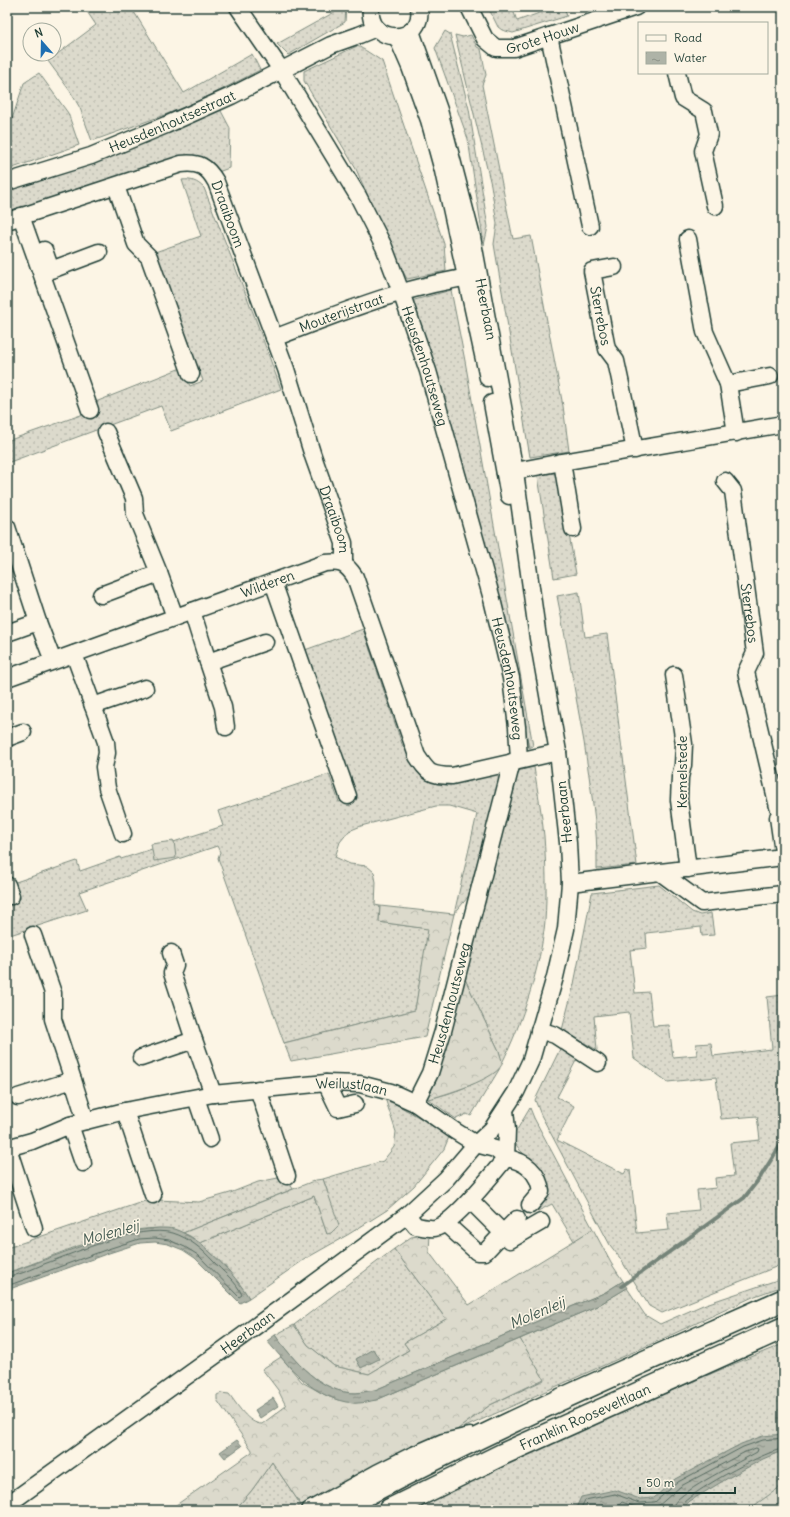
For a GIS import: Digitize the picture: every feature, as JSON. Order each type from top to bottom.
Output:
[{"type":"main road","name":"Franklin Rooseveltlaan","points":[[338,1510],[493,1430],[783,1300]]},
{"type":"main road","name":"Franklin Rooseveltlaan","points":[[389,1510],[503,1454],[783,1328]]},
{"type":"street","name":"Heusdenhoutseweg","points":[[238,7],[282,71],[358,196],[384,247],[428,372],[492,599],[511,678],[517,727],[515,761],[443,1031],[430,1073],[415,1103]]},
{"type":"street","name":"Grote Houw","points":[[470,7],[485,39],[496,48],[514,48],[612,11],[636,7]]},
{"type":"street","points":[[373,17],[387,35],[404,34],[419,20],[421,8]]},
{"type":"street","name":"Heusdenhoutsestraat","points":[[7,182],[91,156],[196,112],[282,71],[331,45],[355,26],[373,17]]},
{"type":"street","name":"Heerbaan","points":[[7,1505],[241,1337],[407,1215],[446,1179],[492,1128],[516,1092],[532,1060],[539,1030],[556,977],[566,929],[570,883],[568,843],[558,752],[531,593],[473,277],[429,120],[410,67],[404,34]]},
{"type":"street","points":[[549,36],[590,226]]},
{"type":"street","points":[[677,74],[683,98],[704,111],[709,134],[703,151],[715,206]]},
{"type":"street","name":"Draaiboom","points":[[116,186],[182,164],[192,163],[211,172],[274,338],[313,456],[344,543],[344,564],[355,577],[417,756],[425,768],[436,775],[452,776],[558,752]]},
{"type":"street","points":[[19,216],[116,186],[136,244],[149,257],[192,374]]},
{"type":"street","points":[[19,216],[51,270],[99,252]]},
{"type":"street","points":[[19,216],[90,410]]},
{"type":"street","points":[[688,239],[705,332],[728,384],[736,433]]},
{"type":"street","name":"Sterrebos","points":[[614,267],[592,271],[607,349],[616,360],[635,450]]},
{"type":"street","name":"Mouterijstraat","points":[[274,338],[401,292],[473,277]]},
{"type":"street","points":[[728,384],[770,376]]},
{"type":"street","points":[[509,473],[562,462],[783,424]]},
{"type":"street","points":[[106,432],[134,498],[135,514],[175,617]]},
{"type":"street","points":[[562,462],[573,529]]},
{"type":"street","name":"Sterrebos","points":[[725,482],[733,491],[755,653],[746,672],[778,807],[783,811]]},
{"type":"street","points":[[7,527],[38,622],[53,662]]},
{"type":"street","name":"Wilderen","points":[[7,678],[325,563],[336,562],[344,564]]},
{"type":"street","points":[[100,595],[159,573]]},
{"type":"street","points":[[273,582],[348,796]]},
{"type":"street","points":[[192,611],[223,707],[226,728]]},
{"type":"street","points":[[7,633],[38,622]]},
{"type":"street","points":[[208,662],[265,642]]},
{"type":"street","points":[[74,654],[106,742],[107,753],[104,767],[107,788],[123,834]]},
{"type":"street","name":"Kemelstede","points":[[674,676],[684,744],[679,800],[688,869]]},
{"type":"street","points":[[93,706],[145,688]]},
{"type":"street","points":[[7,738],[23,732]]},
{"type":"street","points":[[783,817],[778,818],[783,852]]},
{"type":"street","points":[[570,883],[783,857]]},
{"type":"street","points":[[661,873],[702,903],[783,894]]},
{"type":"street","points":[[33,935],[52,993],[53,1019],[86,1121]]},
{"type":"street","points":[[171,953],[175,965],[172,973],[213,1094]]},
{"type":"street","points":[[539,1030],[555,1035],[598,1063]]},
{"type":"street","name":"Heerbaan","points":[[476,1144],[484,1124],[539,1030]]},
{"type":"street","points":[[141,1058],[194,1040]]},
{"type":"street","points":[[18,1098],[73,1080]]},
{"type":"street","points":[[326,1083],[338,1108],[354,1104]]},
{"type":"street","name":"Weilustlaan","points":[[7,1148],[70,1125],[213,1094],[326,1083],[360,1084],[391,1092],[415,1103],[476,1144],[495,1149],[506,1158],[517,1160],[529,1167],[540,1185],[541,1192],[530,1205]]},
{"type":"street","points":[[258,1089],[287,1176]]},
{"type":"street","points":[[196,1098],[210,1139]]},
{"type":"street","points":[[407,1215],[416,1226],[434,1228],[446,1224],[470,1200],[506,1158],[507,1130],[505,1110]]},
{"type":"street","points":[[125,1112],[153,1195]]},
{"type":"street","points":[[70,1125],[83,1163]]},
{"type":"street","points":[[7,1148],[34,1228]]},
{"type":"street","points":[[470,1200],[510,1240],[541,1222]]},
{"type":"street","points":[[446,1224],[477,1252],[485,1252],[517,1219]]},
{"type":"street","name":"Franklin Rooseveltlaan","points":[[310,1510],[377,1473],[443,1442],[493,1430]]},
{"type":"green space","points":[[84,7],[131,7],[184,93],[252,54],[260,70],[203,99],[167,114],[92,141],[80,108],[70,91],[49,62],[62,62],[62,50],[96,25]]},
{"type":"green space","points":[[339,7],[346,7],[345,22],[288,55],[277,44],[340,9]]},
{"type":"green space","points":[[488,7],[512,7],[517,21],[556,7],[564,7],[567,16],[513,33],[502,30],[498,27]]},
{"type":"green space","points":[[445,31],[450,34],[469,109],[488,227],[484,245],[468,139],[435,48]]},
{"type":"green space","points":[[455,35],[463,37],[471,35],[477,47],[481,49],[486,75],[482,85],[513,239],[531,236],[563,406],[569,451],[530,457],[494,244],[497,224],[491,185]]},
{"type":"green space","points":[[357,46],[382,61],[444,244],[446,271],[407,279],[389,245],[356,169],[304,81],[304,71]]},
{"type":"green space","points":[[39,73],[68,113],[79,145],[7,170],[7,122],[12,119],[24,83]]},
{"type":"green space","points":[[220,109],[230,128],[229,168],[218,172],[214,165],[205,159],[7,215],[7,189]]},
{"type":"green space","points":[[182,180],[194,181],[204,188],[254,315],[281,389],[171,431],[161,406],[7,463],[7,441],[95,410],[93,403],[181,368],[190,386],[203,381],[155,252],[201,236]]},
{"type":"green space","points":[[451,290],[465,361],[533,746],[529,748],[524,721],[411,301]]},
{"type":"green space","points":[[558,472],[576,574],[554,578],[538,476]]},
{"type":"green space","points":[[579,592],[585,637],[607,634],[637,865],[597,869],[595,821],[589,774],[568,650],[557,596]]},
{"type":"green space","points":[[363,629],[402,744],[418,772],[427,779],[437,783],[455,783],[502,772],[468,897],[454,914],[477,814],[449,806],[436,806],[361,826],[349,831],[340,842],[335,857],[350,864],[367,866],[374,872],[376,882],[375,905],[380,906],[379,922],[429,929],[415,1010],[284,1043],[218,858],[220,852],[217,846],[79,892],[87,910],[7,936],[7,885],[77,861],[80,871],[120,857],[121,859],[223,826],[218,811],[329,774],[339,802],[355,797],[305,650]]},
{"type":"green space","points":[[534,767],[544,836],[546,878],[545,921],[543,938],[530,994],[517,1030],[502,1063],[499,1051],[464,977],[517,771]]},
{"type":"green space","points":[[174,841],[176,858],[154,861],[151,844]]},
{"type":"green space","points":[[659,885],[692,912],[700,915],[711,913],[714,935],[702,936],[701,927],[646,933],[647,948],[630,950],[635,993],[649,992],[653,1026],[669,1025],[673,1057],[697,1055],[696,1044],[711,1043],[713,1056],[772,1049],[767,997],[783,995],[783,1264],[662,1313],[649,1306],[620,1258],[610,1245],[541,1115],[535,1100],[561,1047],[578,1057],[557,1097],[574,1106],[557,1140],[624,1174],[627,1169],[630,1170],[637,1233],[669,1230],[667,1213],[699,1210],[697,1190],[716,1188],[715,1178],[734,1176],[730,1143],[760,1140],[757,1116],[721,1119],[716,1077],[668,1082],[634,1058],[629,1012],[594,1016],[597,1050],[562,1030],[574,984],[592,893]]},
{"type":"green space","points":[[380,906],[454,914],[425,1037],[291,1061],[284,1043],[415,1010],[428,929],[379,922]]},
{"type":"green space","points":[[464,977],[499,1051],[502,1063],[499,1069],[492,1075],[470,1086],[428,1099],[424,1096]]},
{"type":"green space","points":[[500,1068],[471,1116],[467,1114],[456,1119],[428,1099],[466,1087],[492,1074]]},
{"type":"green space","points":[[385,1098],[422,1119],[449,1137],[444,1149],[414,1186],[387,1210],[305,1259],[249,1298],[226,1269],[200,1243],[314,1196],[327,1234],[327,1190],[323,1179],[383,1161],[394,1147],[396,1132]]},
{"type":"green space","points":[[530,1108],[593,1229],[574,1241],[552,1204],[538,1211],[536,1207],[533,1164],[519,1149],[512,1138]]},
{"type":"green space","points":[[278,1178],[289,1182],[293,1189],[183,1233],[165,1229],[143,1229],[120,1233],[95,1240],[7,1273],[7,1248],[145,1201],[157,1200],[199,1202],[230,1193],[258,1182]]},
{"type":"green space","points":[[323,1179],[339,1225],[331,1233],[327,1234],[314,1196],[200,1243],[183,1233],[316,1180]]},
{"type":"green space","points":[[593,1229],[611,1263],[623,1281],[604,1293],[375,1390],[356,1393],[343,1392],[320,1382],[290,1355],[275,1335],[294,1325],[308,1345],[334,1366],[369,1374],[409,1350],[404,1343],[446,1319],[394,1249],[411,1237],[430,1234],[429,1252],[469,1305]]},
{"type":"green space","points":[[394,1249],[446,1319],[404,1343],[409,1350],[369,1374],[334,1366],[308,1345],[294,1325]]},
{"type":"green space","points":[[783,1278],[783,1286],[755,1296],[454,1432],[490,1405],[544,1380],[520,1339],[597,1306],[627,1288],[645,1315],[660,1324],[703,1305]]},
{"type":"green space","points":[[520,1339],[544,1379],[490,1405],[454,1432],[386,1460],[301,1505],[272,1462],[252,1490],[235,1510],[169,1510],[252,1452],[217,1400],[217,1395],[221,1393],[229,1394],[239,1408],[252,1421],[262,1424],[286,1406],[278,1390],[262,1369],[281,1357],[302,1382],[327,1396],[339,1400],[376,1400]]},
{"type":"green space","points":[[783,1344],[783,1491],[761,1510],[408,1510],[594,1424]]},
{"type":"green space","points":[[272,1462],[301,1505],[294,1510],[235,1510],[252,1490]]},
{"type":"green space","points":[[783,1485],[783,1510],[748,1510]]},
{"type":"water","points":[[159,1228],[174,1229],[184,1233],[206,1248],[226,1268],[249,1298],[240,1303],[195,1258],[183,1250],[168,1244],[155,1242],[140,1243],[109,1253],[7,1290],[7,1273],[120,1234]]},
{"type":"water","points":[[623,1281],[627,1288],[597,1306],[376,1400],[365,1402],[346,1402],[322,1393],[301,1378],[267,1341],[275,1335],[290,1355],[300,1365],[320,1382],[332,1388],[343,1392],[356,1393],[375,1390],[604,1293]]},
{"type":"water","points":[[373,1349],[379,1359],[361,1368],[356,1359]]},
{"type":"water","points":[[273,1398],[278,1406],[260,1418],[255,1410]]},
{"type":"water","points":[[783,1434],[783,1453],[777,1453],[763,1459],[728,1478],[690,1501],[680,1510],[629,1510],[608,1508],[597,1510],[575,1510],[581,1497],[615,1490],[640,1499],[654,1498],[675,1479],[741,1444],[763,1436]]},
{"type":"water","points":[[237,1440],[242,1446],[225,1458],[220,1452]]},
{"type":"waterway","name":"Molenleij","points":[[622,1286],[744,1198],[759,1179],[783,1141]]}]
